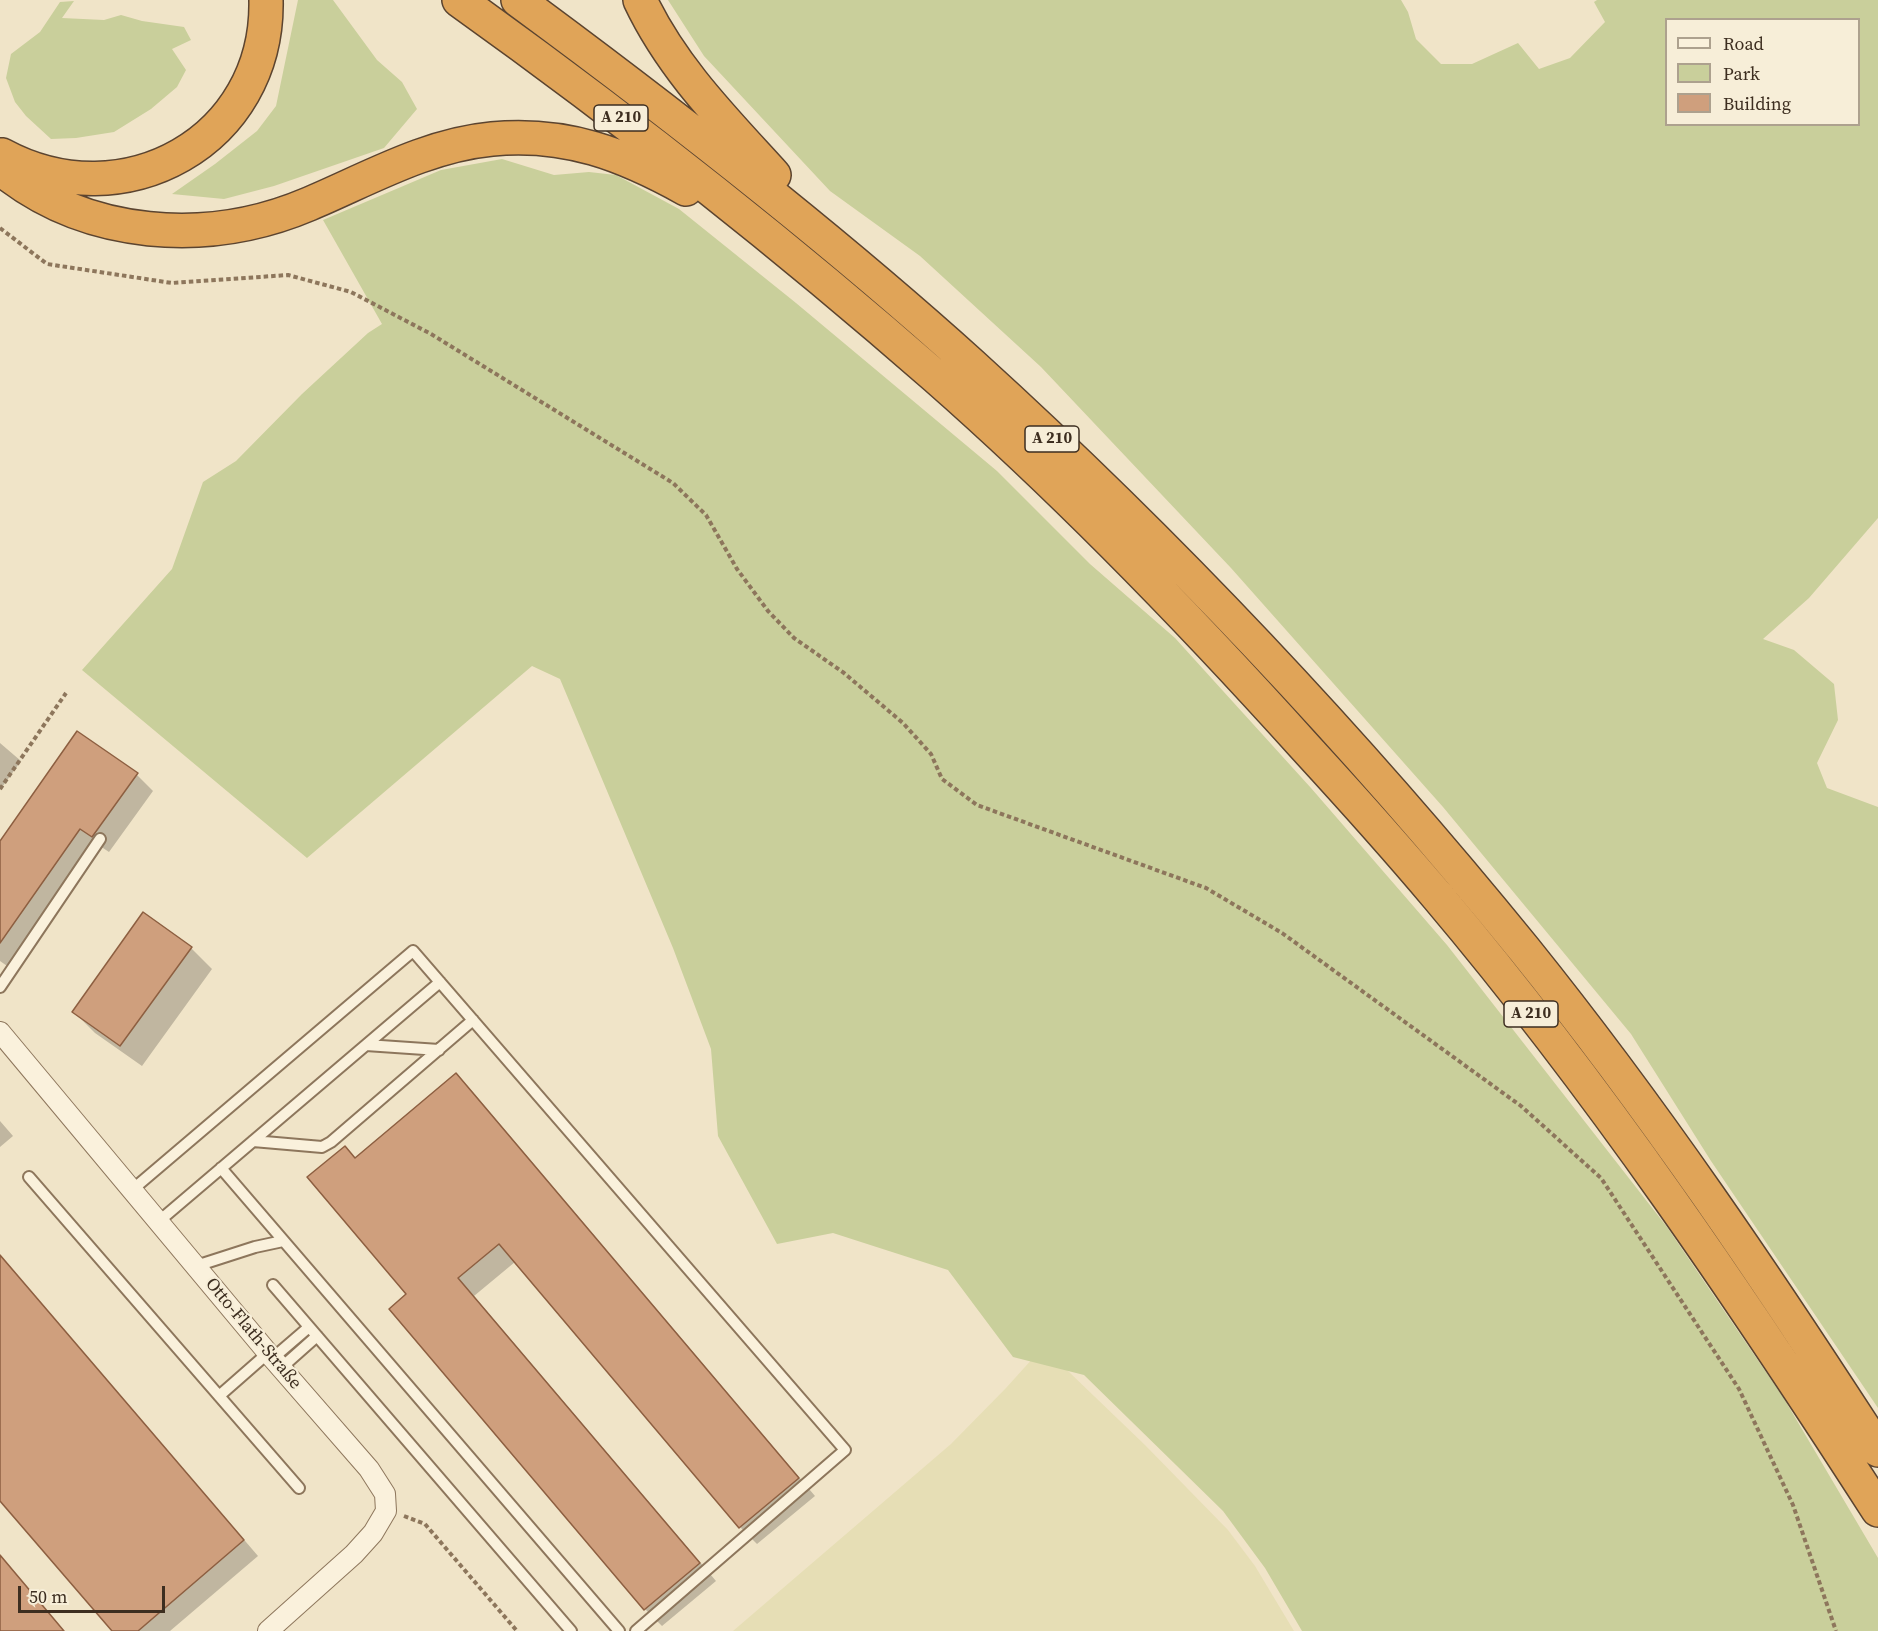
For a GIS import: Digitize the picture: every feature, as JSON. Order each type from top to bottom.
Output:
[{"type":"highway","points":[[0,153],[29,168],[59,176],[112,179],[144,172],[190,150],[214,130],[234,107],[248,84],[260,53],[266,21],[266,0]]},
{"type":"highway","name":"A 210","points":[[459,0],[594,98],[778,242],[939,380],[1130,560],[1240,675],[1439,897],[1581,1077],[1666,1192],[1742,1301],[1878,1510]]},
{"type":"highway","name":"A 210","points":[[518,0],[686,125],[860,268],[969,362],[1131,516],[1281,669],[1458,870],[1527,953],[1611,1062],[1764,1274],[1878,1449]]},
{"type":"highway","points":[[640,0],[658,33],[696,89],[860,268]]},
{"type":"highway","points":[[0,168],[46,200],[100,220],[135,227],[194,231],[225,228],[278,216],[407,161],[463,143],[492,139],[554,138],[631,160],[717,205],[778,242]]},
{"type":"street","name":"Otto-Flath-Straße","points":[[0,1032],[274,1360],[369,1469],[385,1494],[386,1511]]},
{"type":"street","points":[[268,1631],[354,1554],[373,1533],[386,1511]]},
{"type":"lane","points":[[0,987],[100,839]]},
{"type":"lane","points":[[132,1190],[412,951],[845,1450],[636,1631]]},
{"type":"lane","points":[[158,1222],[440,982]]},
{"type":"lane","points":[[253,1141],[322,1147],[331,1142],[473,1020]]},
{"type":"lane","points":[[366,1045],[439,1050]]},
{"type":"lane","points":[[221,1168],[619,1631]]},
{"type":"lane","points":[[29,1177],[299,1488]]},
{"type":"lane","points":[[196,1266],[255,1247],[283,1241]]},
{"type":"lane","points":[[273,1285],[571,1631]]},
{"type":"lane","points":[[274,1360],[309,1327]]},
{"type":"lane","points":[[219,1395],[317,1336]]},
{"type":"path","points":[[0,228],[47,264],[172,283],[288,275],[351,292],[431,334],[673,483],[706,515],[737,569],[768,611],[794,638],[844,673],[903,723],[931,754],[942,779],[977,805],[1206,888],[1282,933],[1521,1106],[1601,1178],[1739,1389],[1793,1505],[1836,1631]]},
{"type":"path","points":[[0,789],[66,693]]},
{"type":"path","points":[[386,1511],[410,1517],[425,1524],[517,1631]]},
{"type":"shaded area","points":[[1043,1347],[1145,1445],[1228,1530],[1255,1566],[1294,1631],[733,1631],[951,1444]]},
{"type":"green space","points":[[298,0],[333,0],[377,60],[402,82],[417,109],[384,148],[274,186],[224,199],[172,194],[257,131],[276,106]]},
{"type":"green space","points":[[668,0],[1401,0],[1408,12],[1416,39],[1441,64],[1472,64],[1518,43],[1539,69],[1570,58],[1605,22],[1594,2],[1597,0],[1878,0],[1878,518],[1809,598],[1763,639],[1794,650],[1834,684],[1838,720],[1817,763],[1827,788],[1878,807],[1878,1408],[1711,1161],[1631,1034],[1443,807],[1231,568],[1041,367],[920,256],[830,191],[704,56]]},
{"type":"green space","points":[[74,1],[62,18],[104,20],[121,15],[142,21],[184,27],[191,40],[172,49],[186,70],[177,87],[151,109],[114,132],[51,139],[26,116],[15,102],[6,78],[11,54],[40,32],[60,2]]},
{"type":"green space","points":[[502,159],[554,175],[589,172],[616,175],[679,209],[796,303],[997,471],[1090,564],[1175,638],[1311,788],[1447,945],[1667,1227],[1783,1397],[1878,1558],[1878,1631],[1302,1631],[1265,1568],[1223,1511],[1084,1375],[1013,1357],[948,1270],[833,1233],[777,1244],[718,1136],[711,1049],[673,948],[560,679],[532,666],[307,858],[82,670],[172,569],[203,482],[236,461],[302,394],[368,333],[382,324],[323,220],[441,170]]},
{"type":"building","points":[[77,731],[138,773],[92,837],[80,829],[0,943],[0,841]]},
{"type":"building","points":[[143,912],[192,947],[120,1046],[72,1012]]},
{"type":"building","points":[[456,1073],[799,1478],[739,1528],[499,1244],[458,1278],[700,1563],[644,1610],[389,1309],[406,1294],[307,1177],[345,1146],[355,1158]]},
{"type":"building","points":[[0,1255],[244,1540],[138,1631],[112,1631],[0,1501]]},
{"type":"building","points":[[0,1555],[64,1631],[0,1631]]}]
